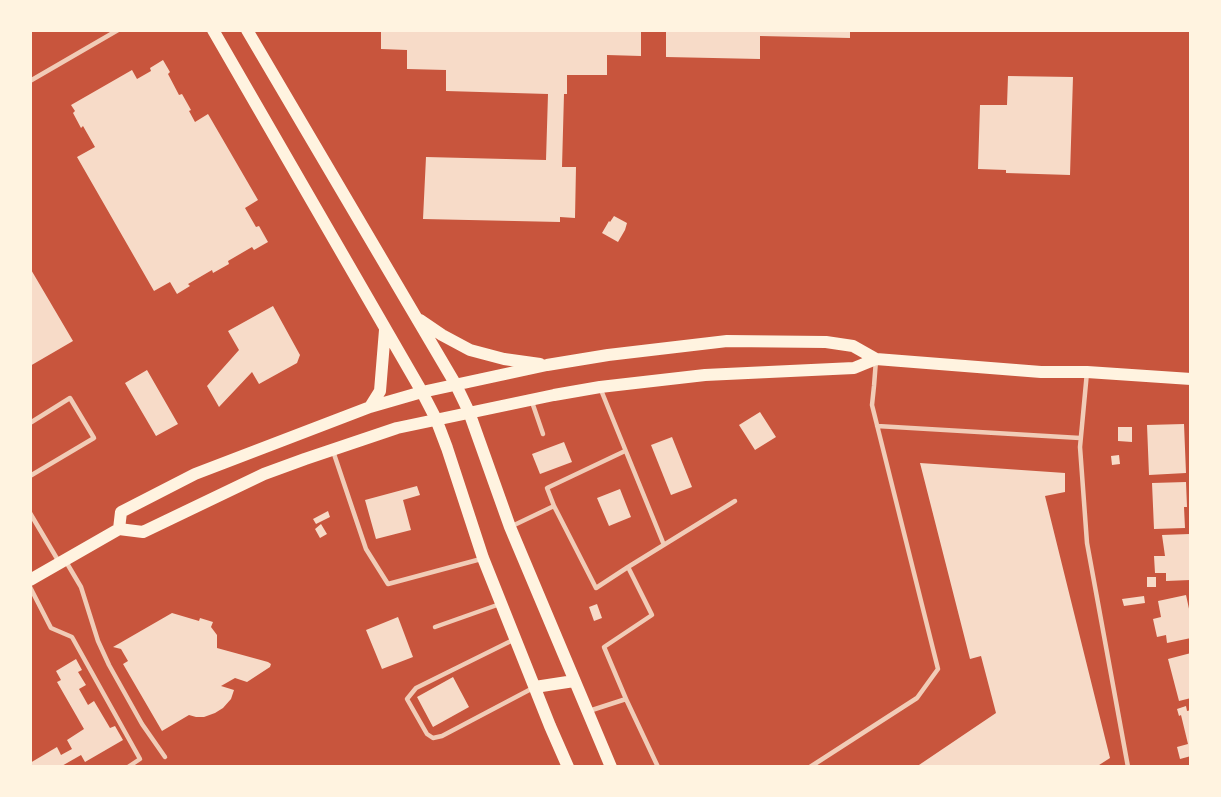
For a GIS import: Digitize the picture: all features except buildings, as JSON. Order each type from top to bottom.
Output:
[{"type":"main road","points":[[213,30],[436,419],[483,558],[568,767]]},
{"type":"main road","points":[[247,30],[456,385],[469,412],[510,527],[611,767]]},
{"type":"main road","points":[[416,317],[442,335],[470,350],[547,365]]},
{"type":"main road","points":[[370,407],[380,391],[385,330]]},
{"type":"main road","points":[[118,529],[121,512],[195,474],[370,407],[422,392],[547,365],[618,354],[728,342],[836,343],[854,346],[876,359],[1041,372],[1087,372],[1191,379]]},
{"type":"main road","points":[[30,580],[118,529],[143,532],[264,474],[397,428],[600,387],[705,375],[854,368],[876,359]]},
{"type":"main road","points":[[535,687],[574,681]]},
{"type":"lane","points":[[30,81],[118,30]]},
{"type":"lane","points":[[810,767],[917,698],[938,669],[872,405],[876,359]]},
{"type":"lane","points":[[1087,372],[1080,438],[1087,543],[1128,767]]},
{"type":"lane","points":[[600,387],[664,545]]},
{"type":"lane","points":[[30,423],[70,398],[94,438],[30,476]]},
{"type":"lane","points":[[531,400],[543,434]]},
{"type":"lane","points":[[877,426],[1080,438]]},
{"type":"lane","points":[[333,449],[366,549],[388,584],[483,558]]},
{"type":"lane","points":[[625,451],[547,488],[596,588],[735,501]]},
{"type":"lane","points":[[510,527],[554,506]]},
{"type":"lane","points":[[30,513],[81,588],[98,641],[109,665],[142,724],[165,757]]},
{"type":"lane","points":[[628,567],[652,615],[604,647],[658,767]]},
{"type":"lane","points":[[30,587],[51,628],[72,637],[140,759],[128,767]]},
{"type":"lane","points":[[435,627],[501,604]]},
{"type":"lane","points":[[516,639],[416,687],[407,699],[427,734],[433,738],[442,736],[535,687]]},
{"type":"lane","points":[[587,711],[626,699]]}]
